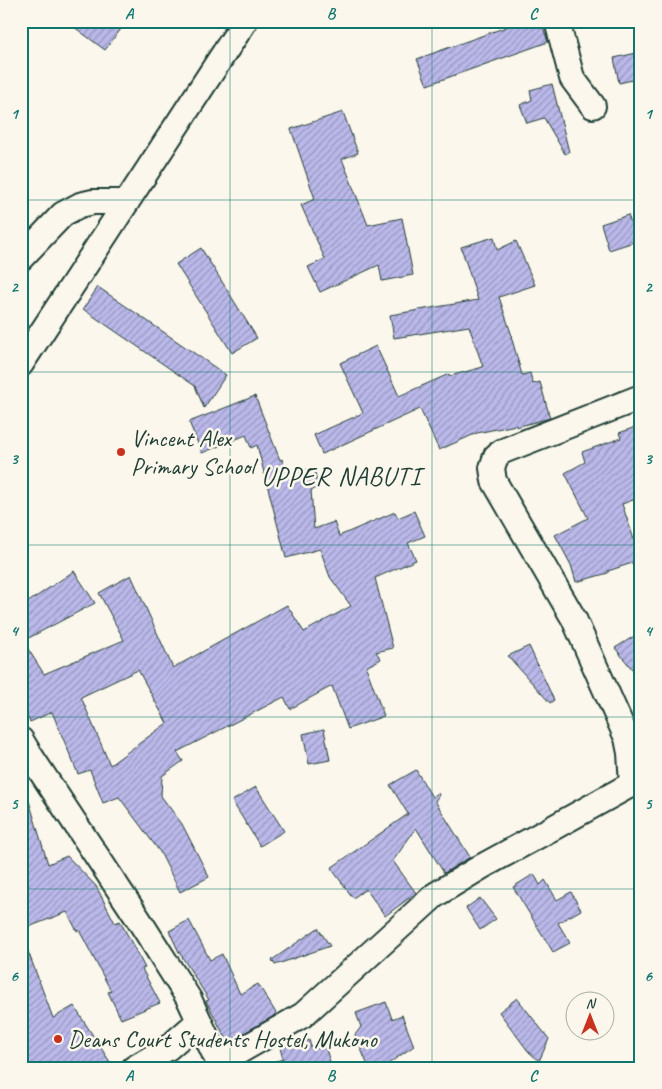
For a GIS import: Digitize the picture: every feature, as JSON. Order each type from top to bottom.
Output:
[{"type":"street","points":[[21,364],[245,21]]},
{"type":"street","points":[[557,21],[572,78],[593,106]]},
{"type":"street","points":[[21,258],[63,214],[80,205],[93,202],[127,202]]},
{"type":"street","points":[[21,740],[189,999],[220,1065],[303,1015],[435,895],[481,867],[549,830],[636,792],[627,738],[620,721],[574,619],[494,481],[492,468],[496,456],[504,450],[641,397]]},
{"type":"street","points":[[134,1068],[168,1048],[199,1021]]},
{"type":"building","points":[[66,21],[127,21],[105,50]]},
{"type":"building","points":[[523,21],[541,21],[548,42],[427,85],[417,59]]},
{"type":"building","points":[[641,52],[641,78],[619,83],[614,58]]},
{"type":"building","points":[[552,84],[569,152],[565,154],[544,118],[527,123],[520,105],[532,100],[530,90]]},
{"type":"building","points":[[343,112],[358,153],[342,159],[368,225],[402,218],[413,275],[382,281],[379,265],[320,292],[308,267],[325,259],[301,205],[315,199],[291,129]]},
{"type":"building","points":[[628,215],[637,241],[609,250],[601,224]]},
{"type":"building","points":[[494,237],[497,250],[516,241],[535,285],[499,297],[522,375],[530,373],[533,384],[540,382],[550,418],[516,427],[516,425],[477,433],[439,450],[420,409],[322,454],[314,435],[363,413],[340,363],[376,346],[399,396],[449,374],[450,376],[483,367],[469,326],[394,338],[390,315],[478,300],[461,247]]},
{"type":"building","points":[[201,248],[257,338],[232,353],[176,264]]},
{"type":"building","points":[[98,287],[226,375],[204,408],[195,386],[83,309]]},
{"type":"building","points":[[255,396],[280,460],[282,459],[286,474],[314,468],[318,488],[311,490],[314,529],[334,522],[339,536],[395,512],[398,518],[414,511],[425,536],[408,543],[416,560],[375,578],[393,648],[376,652],[381,659],[366,667],[384,716],[348,729],[332,686],[290,709],[284,697],[177,752],[183,761],[162,776],[161,796],[182,824],[209,877],[180,892],[160,852],[119,797],[103,803],[90,770],[78,774],[52,712],[30,722],[21,705],[21,607],[74,571],[95,603],[23,641],[44,674],[124,640],[99,593],[131,575],[173,668],[287,605],[304,632],[351,606],[330,577],[320,549],[286,558],[257,445],[251,448],[246,435],[202,453],[189,422]],"holes":[[[138,670],[167,723],[110,765],[81,697]]]},
{"type":"building","points":[[641,425],[641,446],[634,449],[641,467],[641,497],[622,504],[641,560],[608,571],[608,573],[576,582],[571,565],[555,535],[588,518],[565,473],[585,462],[582,452],[621,438],[619,433]]},
{"type":"building","points":[[641,632],[641,680],[615,648]]},
{"type":"building","points":[[529,646],[554,700],[550,703],[508,656]]},
{"type":"building","points":[[324,729],[330,760],[309,764],[303,734]]},
{"type":"building","points":[[416,770],[432,797],[438,793],[439,795],[435,801],[470,857],[444,873],[416,828],[393,861],[416,893],[385,916],[366,889],[353,898],[331,868],[408,814],[390,785]]},
{"type":"building","points":[[256,787],[284,831],[260,846],[232,801]]},
{"type":"building","points":[[26,791],[48,864],[67,856],[96,886],[115,923],[120,921],[145,968],[142,969],[160,1003],[121,1019],[108,992],[111,991],[79,930],[77,931],[67,912],[21,930],[21,792]]},
{"type":"building","points":[[534,874],[540,885],[545,880],[557,900],[571,892],[581,910],[558,923],[570,943],[553,952],[513,887]]},
{"type":"building","points":[[480,898],[496,919],[480,930],[466,908]]},
{"type":"building","points":[[189,920],[210,960],[222,954],[240,994],[258,984],[276,1013],[230,1041],[224,1035],[206,1001],[209,1000],[179,952],[169,931]]},
{"type":"building","points":[[318,928],[330,946],[275,965],[272,960]]},
{"type":"building","name":"Deans Court Students Hostel, Mukono","points":[[23,938],[53,1018],[74,1006],[110,1062],[98,1068],[21,1068],[21,939]]},
{"type":"building","points":[[517,998],[549,1039],[539,1061],[528,1051],[499,1012]]},
{"type":"building","points":[[386,1002],[392,1019],[402,1015],[414,1046],[382,1068],[369,1068],[355,1035],[361,1027],[356,1013]]},
{"type":"building","points":[[309,1040],[312,1050],[325,1046],[332,1068],[270,1068],[269,1063],[283,1059],[280,1048]]},
{"type":"place","name":"Vincent Alex Primary School","points":[[121,452]]},
{"type":"place","name":"Deans Court Students Hostel, Mukono","points":[[58,1039]]},
{"type":"district","name":"UPPER NABUTI","points":[[341,476]]}]
